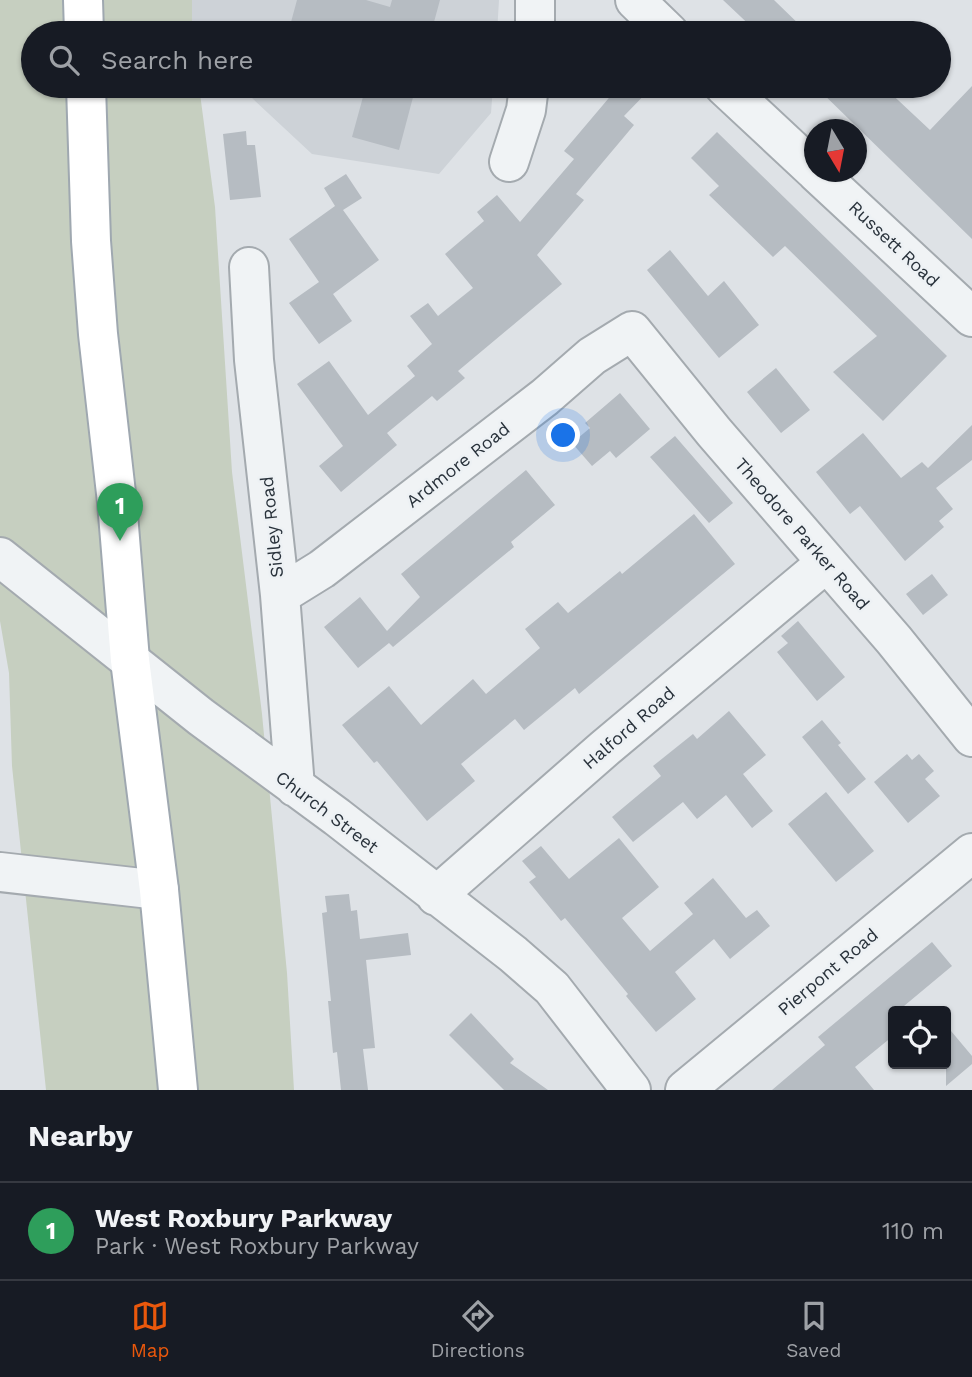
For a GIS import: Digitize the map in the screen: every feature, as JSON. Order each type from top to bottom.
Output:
[{"type":"main road","points":[[83,0],[84,21]]},
{"type":"main road","points":[[87,98],[95,294],[130,660],[159,890],[178,1090]]},
{"type":"street","points":[[535,0],[535,21]]},
{"type":"street","points":[[635,0],[657,21]]},
{"type":"street","points":[[509,162],[528,98]]},
{"type":"street","name":"Russett Road","points":[[737,98],[804,161]]},
{"type":"street","name":"Russett Road","points":[[827,182],[972,317]]},
{"type":"street","name":"Sidley Road","points":[[249,268],[254,360],[280,595],[295,788]]},
{"type":"street","name":"Ardmore Road","points":[[280,595],[322,569],[545,397],[592,356],[632,331]]},
{"type":"street","name":"Theodore Parker Road","points":[[632,331],[714,432],[894,640],[972,737]]},
{"type":"street","name":"Church Street","points":[[0,557],[201,717],[337,817],[513,954],[552,988],[631,1090]]},
{"type":"street","name":"Halford Road","points":[[436,896],[684,681],[826,564]]},
{"type":"street","name":"Pierpont Road","points":[[685,1090],[972,853]]},
{"type":"street","points":[[0,873],[159,890]]},
{"type":"shaded area","points":[[118,0],[499,0],[498,21],[119,21]]},
{"type":"shaded area","points":[[252,98],[492,98],[491,113],[439,174],[312,154]]},
{"type":"green space","points":[[0,0],[192,0],[192,21],[21,21],[21,98],[201,98],[215,207],[232,472],[262,714],[287,973],[294,1090],[46,1090],[12,766],[9,673],[0,621]]},
{"type":"building","points":[[297,0],[366,0],[390,7],[392,0],[440,0],[434,21],[291,21]]},
{"type":"building","points":[[723,0],[774,0],[796,21],[745,21]]},
{"type":"building","points":[[972,86],[972,239],[867,137],[867,119],[849,119],[827,98],[896,98],[930,130]]},
{"type":"building","points":[[363,98],[413,98],[399,150],[352,137]]},
{"type":"building","points":[[609,98],[641,98],[624,116],[634,125],[576,194],[584,200],[537,255],[562,284],[458,371],[465,378],[437,401],[432,396],[387,433],[397,445],[341,492],[319,466],[343,446],[297,384],[329,361],[368,415],[415,376],[407,366],[432,344],[410,316],[428,303],[438,316],[473,288],[445,254],[484,221],[477,212],[497,195],[520,222],[574,159],[564,151]]},
{"type":"building","points":[[246,131],[247,145],[255,145],[261,197],[230,200],[223,134]]},
{"type":"building","points":[[717,132],[947,356],[883,421],[833,372],[877,336],[785,246],[773,257],[709,195],[719,186],[691,158]]},
{"type":"building","points":[[346,174],[362,198],[343,210],[379,260],[333,294],[352,321],[319,344],[289,303],[319,282],[289,239],[335,206],[324,188]]},
{"type":"building","points":[[670,250],[708,296],[724,281],[759,325],[719,358],[647,270]]},
{"type":"building","points":[[776,368],[810,410],[781,433],[747,392]]},
{"type":"building","points":[[620,393],[650,429],[616,458],[610,451],[592,466],[572,443],[590,428],[585,423]]},
{"type":"building","points":[[972,425],[972,460],[936,488],[953,509],[939,521],[944,527],[905,561],[860,506],[850,514],[816,472],[863,433],[901,478],[922,462],[928,468]]},
{"type":"building","points":[[675,436],[733,503],[709,523],[650,457]]},
{"type":"building","points":[[526,470],[555,505],[511,542],[514,547],[393,647],[389,643],[358,668],[324,627],[360,597],[387,631],[420,597],[401,574]]},
{"type":"building","points":[[694,514],[735,564],[579,694],[575,688],[524,730],[515,719],[461,764],[475,781],[427,821],[377,761],[374,763],[342,725],[389,686],[421,725],[473,679],[486,694],[540,648],[525,629],[558,602],[568,613],[620,571],[622,574]]},
{"type":"building","points":[[932,574],[948,595],[923,615],[906,594]]},
{"type":"building","points":[[798,621],[845,677],[817,701],[777,652],[788,643],[781,636]]},
{"type":"building","points":[[729,711],[766,755],[743,774],[773,811],[752,828],[726,795],[697,819],[683,802],[633,842],[612,817],[661,776],[653,766],[693,734],[697,739]]},
{"type":"building","points":[[822,720],[841,743],[838,745],[866,779],[848,794],[802,737]]},
{"type":"building","points":[[907,754],[912,760],[919,754],[934,771],[925,779],[940,796],[908,823],[874,782]]},
{"type":"building","points":[[826,792],[874,851],[836,882],[788,824]]},
{"type":"building","points":[[619,838],[659,887],[622,918],[650,951],[693,914],[684,903],[713,878],[746,918],[757,910],[770,926],[730,959],[714,939],[675,972],[696,999],[656,1032],[565,918],[561,921],[529,882],[536,877],[522,861],[541,846],[569,879]]},
{"type":"building","points":[[349,894],[351,911],[357,910],[360,939],[408,933],[411,955],[366,960],[375,1048],[363,1049],[368,1090],[341,1090],[337,1052],[333,1053],[322,913],[327,912],[325,896]]},
{"type":"building","points":[[932,942],[952,966],[904,1006],[888,1006],[888,1040],[855,1067],[874,1090],[772,1090],[825,1045],[818,1037]]},
{"type":"building","points":[[471,1013],[514,1059],[510,1063],[548,1090],[504,1090],[449,1035]]},
{"type":"building","points":[[951,1031],[972,1056],[972,1064],[946,1086],[946,1069],[951,1069]]},
{"type":"place","name":"West Roxbury Parkway","points":[[120,541]]}]
